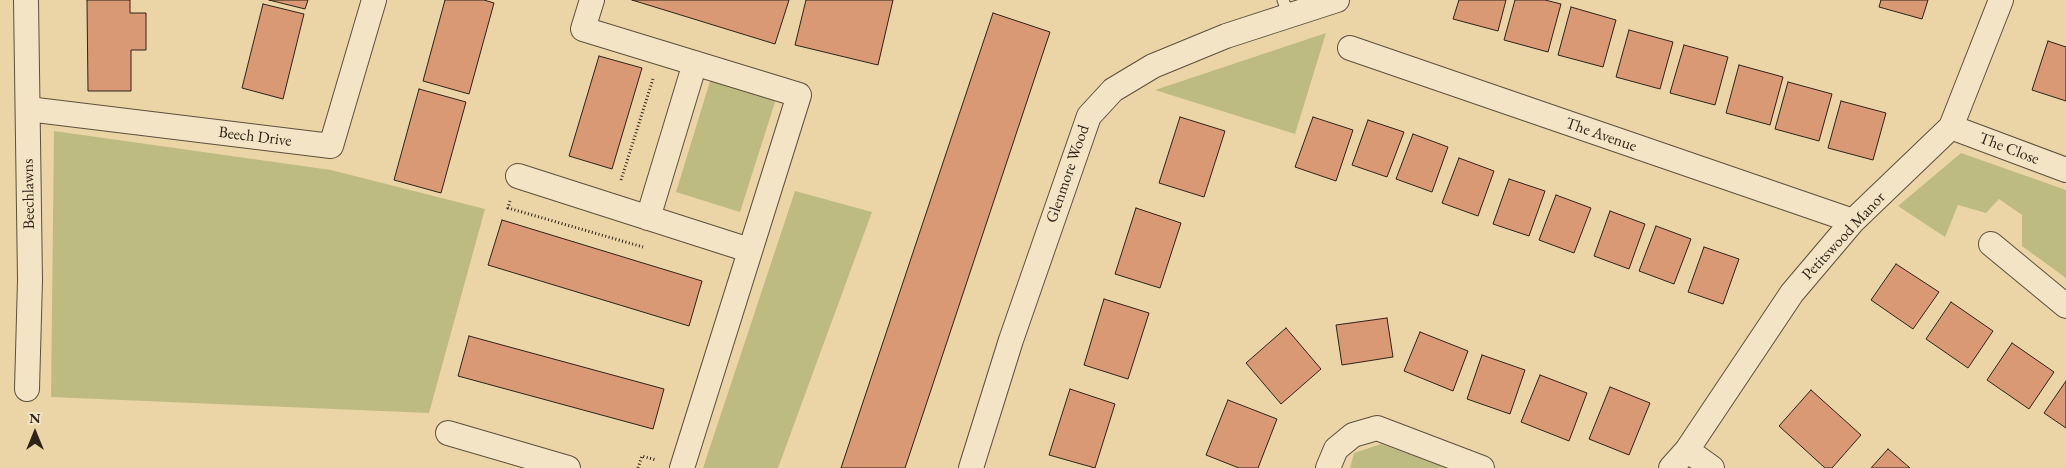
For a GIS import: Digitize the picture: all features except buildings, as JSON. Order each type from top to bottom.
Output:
[{"type":"street","name":"Beechlawns","points":[[26,0],[30,280],[27,389]]},
{"type":"street","name":"Beech Drive","points":[[28,109],[331,146],[374,0]]},
{"type":"street","points":[[592,0],[583,29],[799,95],[682,468]]},
{"type":"street","name":"Glenmore Wood","points":[[972,468],[1011,340],[1088,116],[1113,90],[1153,66],[1226,36],[1286,8],[1337,0]]},
{"type":"street","name":"Petitswood Manor","points":[[1671,468],[1687,450],[1792,293],[1853,221],[1951,128],[2000,0]]},
{"type":"street","name":"The Avenue","points":[[1350,48],[1853,221]]},
{"type":"street","points":[[648,218],[695,63]]},
{"type":"street","name":"The Close","points":[[1951,128],[2066,170]]},
{"type":"street","points":[[518,176],[749,250]]},
{"type":"street","points":[[1991,244],[2066,306]]},
{"type":"street","points":[[1328,468],[1336,449],[1353,435],[1377,428],[1482,468]]},
{"type":"street","points":[[448,433],[568,468]]},
{"type":"street","points":[[1687,450],[1712,468]]},
{"type":"path","points":[[603,235],[662,52]]},
{"type":"path","points":[[518,176],[508,208],[648,249]]},
{"type":"path","points":[[638,468],[642,456],[656,461],[660,452]]},
{"type":"shaded area","points":[[1326,33],[1295,134],[1155,90]]},
{"type":"shaded area","points":[[711,78],[776,99],[740,212],[676,192]]},
{"type":"shaded area","points":[[54,131],[331,170],[485,209],[429,413],[51,397]]},
{"type":"shaded area","points":[[1961,153],[2066,190],[2066,278],[2022,246],[2022,215],[1999,199],[1986,213],[1958,205],[1945,237],[1898,206]]},
{"type":"shaded area","points":[[795,191],[872,212],[778,468],[703,468]]},
{"type":"shaded area","points":[[1381,444],[1448,468],[1350,468],[1354,453]]}]
